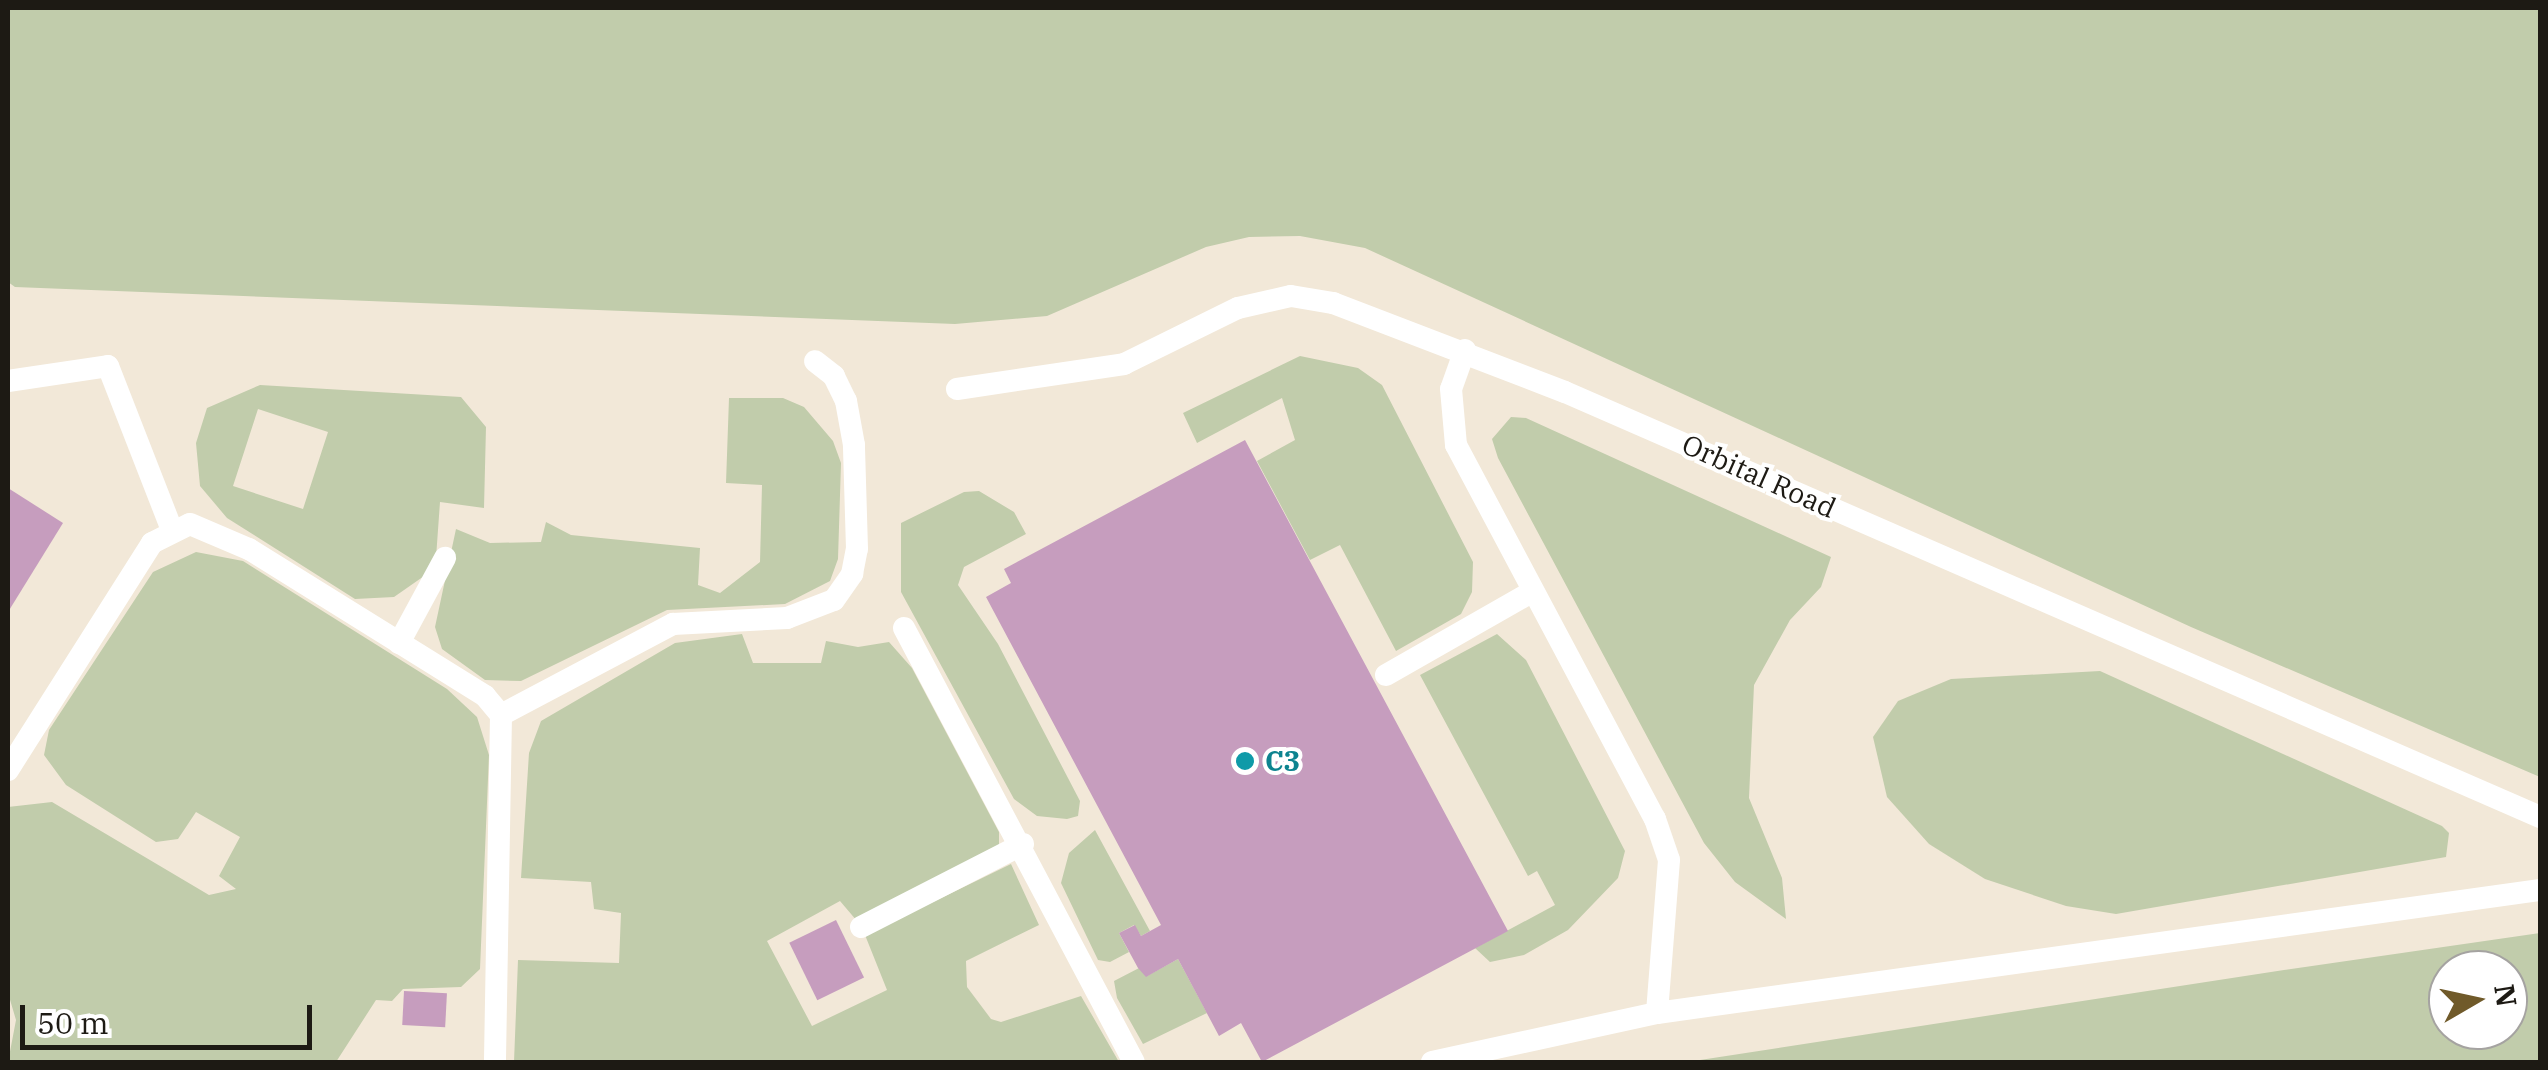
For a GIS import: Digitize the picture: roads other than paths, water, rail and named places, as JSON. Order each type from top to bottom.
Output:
[{"type":"lane","name":"Orbital Road","points":[[956,389],[1124,364],[1238,308],[1291,296],[1333,302],[1465,350],[2540,817]]},
{"type":"lane","points":[[1465,350],[1452,389],[1456,445],[1655,819],[1668,860],[1656,1014]]},
{"type":"lane","points":[[501,716],[673,624],[787,618],[834,600],[852,574],[857,549],[854,445],[846,402],[834,376],[816,361]]},
{"type":"lane","points":[[8,381],[108,366],[172,530]]},
{"type":"lane","points":[[8,770],[142,554],[172,530],[209,529],[486,696],[501,716],[495,1062]]},
{"type":"lane","points":[[399,643],[445,558]]},
{"type":"lane","points":[[1386,675],[1534,591]]},
{"type":"lane","points":[[904,628],[1023,844],[1134,1062]]},
{"type":"lane","points":[[861,927],[1023,844]]},
{"type":"lane","points":[[1432,1062],[1656,1014],[2540,890]]},
{"type":"place","name":"C3","points":[[1245,761]]}]
